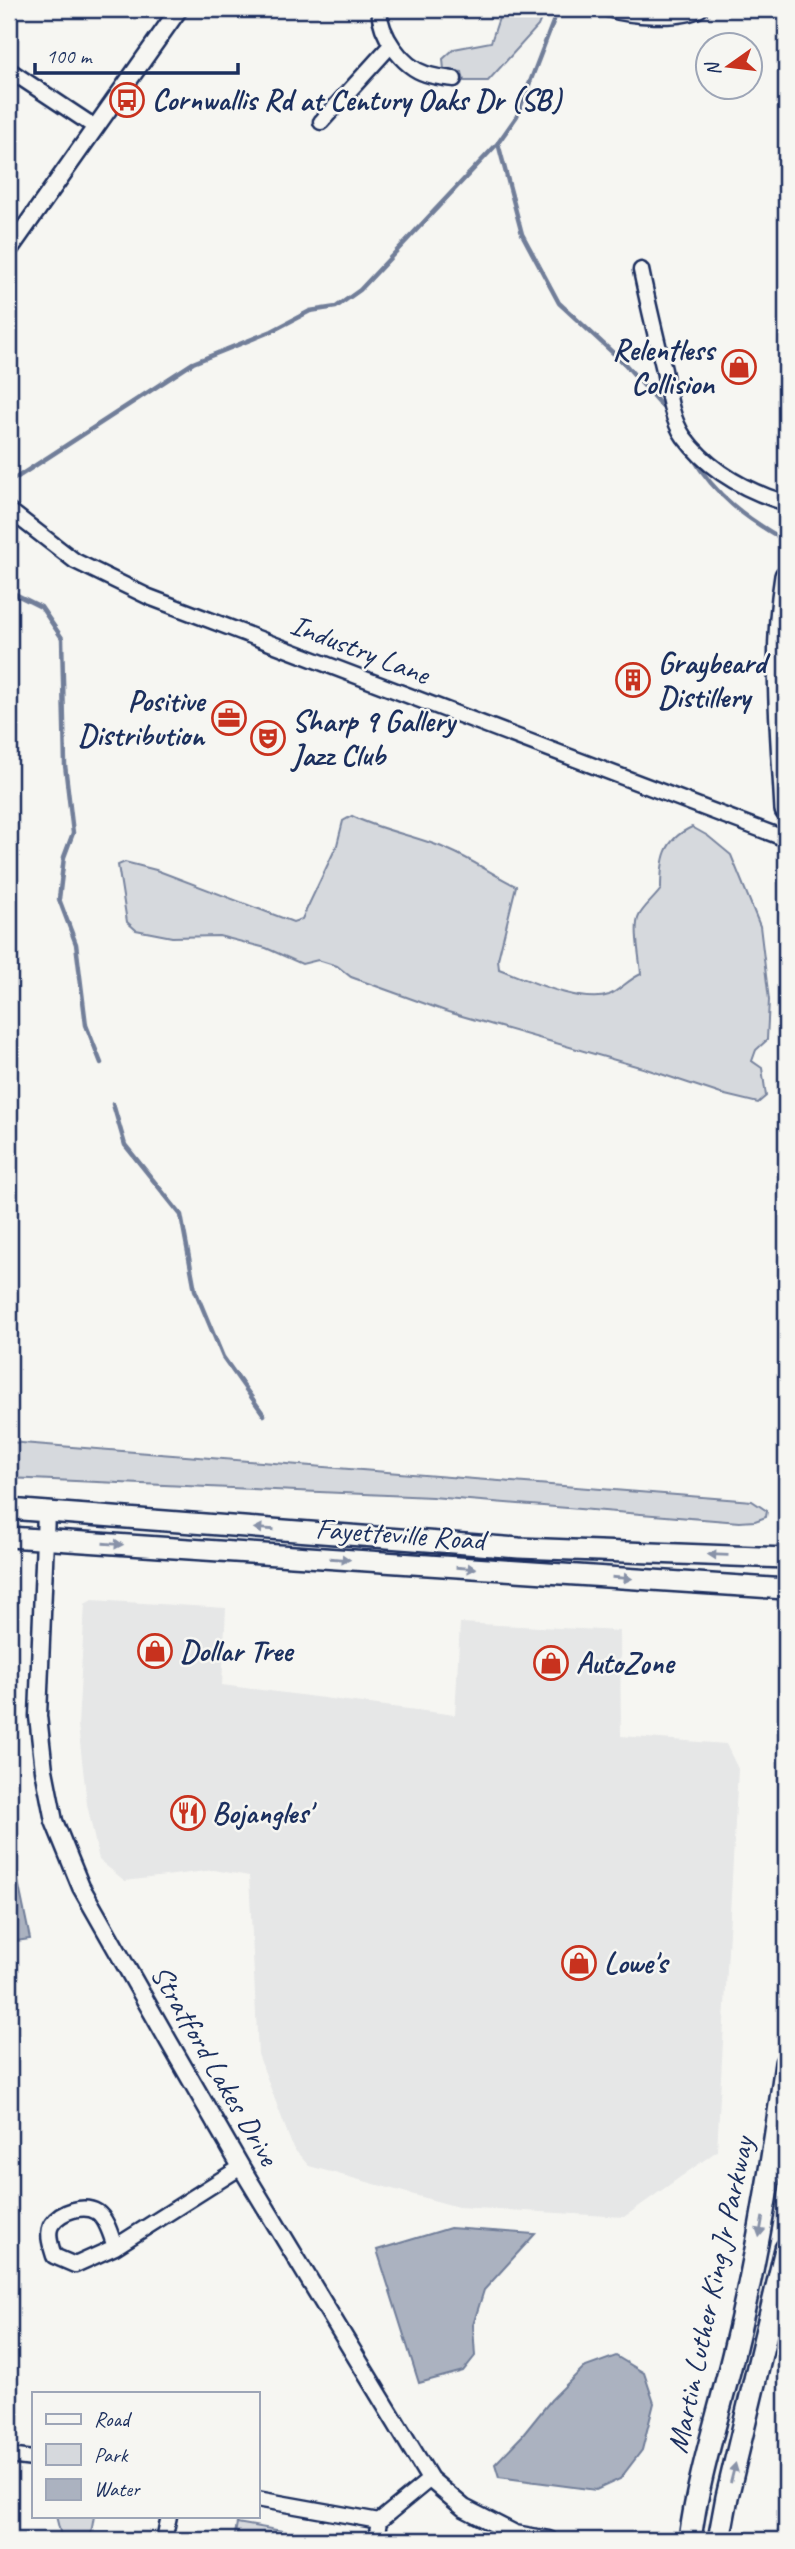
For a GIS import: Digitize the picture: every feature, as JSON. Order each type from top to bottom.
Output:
[{"type":"main road","points":[[786,576],[779,643],[786,810]]},
{"type":"main road","name":"Fayetteville Road","points":[[9,1509],[519,1548],[786,1558]]},
{"type":"main road","name":"Fayetteville Road","points":[[9,1537],[786,1589]]},
{"type":"main road","name":"Martin Luther King Jr Parkway","points":[[690,2540],[703,2467],[735,2349],[756,2256],[786,2063]]},
{"type":"main road","name":"Martin Luther King Jr Parkway","points":[[719,2540],[786,2249]]},
{"type":"street","points":[[9,250],[179,9]]},
{"type":"street","points":[[379,9],[380,19],[391,45],[407,63],[424,74],[454,79]]},
{"type":"street","points":[[608,9],[653,15],[691,14],[700,9]]},
{"type":"street","points":[[321,122],[391,45]]},
{"type":"street","points":[[9,70],[95,127]]},
{"type":"street","points":[[641,270],[669,395],[683,435],[706,462],[719,472],[759,493],[786,503]]},
{"type":"street","name":"Industry Lane","points":[[9,510],[75,561],[149,597],[786,839]]},
{"type":"street","name":"Stratford Lakes Drive","points":[[46,1513],[38,1716],[44,1770],[54,1821],[81,1886],[241,2167],[430,2479],[464,2508],[515,2534],[549,2540]]},
{"type":"street","points":[[115,2247],[108,2228],[98,2213],[83,2208],[64,2214],[51,2224],[49,2237],[54,2256],[75,2265],[115,2247],[241,2167]]},
{"type":"street","points":[[9,2456],[32,2459]]},
{"type":"street","points":[[376,2540],[379,2521],[430,2479]]},
{"type":"street","points":[[259,2499],[379,2521]]},
{"type":"street","points":[[164,2540],[169,2518]]},
{"type":"shaded area","points":[[92,1600],[226,1608],[222,1685],[455,1715],[460,1623],[620,1631],[621,1736],[726,1744],[738,1769],[717,2151],[624,2217],[458,2207],[309,2166],[293,2148],[258,2054],[249,1876],[214,1870],[125,1881],[99,1860],[87,1804],[78,1725],[85,1604]]},
{"type":"green space","points":[[502,9],[545,9],[538,26],[488,81],[464,81],[462,72],[444,70],[443,59],[454,49],[491,42]]},
{"type":"green space","points":[[352,816],[449,850],[516,886],[498,959],[499,969],[554,990],[584,997],[609,995],[641,974],[637,921],[643,909],[661,889],[663,860],[669,845],[682,832],[692,827],[708,836],[731,855],[760,926],[769,1000],[767,1040],[756,1050],[752,1061],[762,1068],[766,1096],[758,1103],[721,1094],[643,1068],[448,1012],[351,977],[337,966],[318,960],[302,964],[266,948],[219,936],[172,937],[136,930],[127,922],[118,865],[125,862],[156,870],[293,922],[302,919],[337,845],[343,821]]},
{"type":"green space","points":[[9,1442],[752,1501],[767,1511],[766,1517],[739,1522],[432,1497],[9,1478]]},
{"type":"green space","points":[[56,2518],[94,2518],[90,2540],[62,2540]]},
{"type":"green space","points":[[237,2523],[299,2534],[298,2540],[234,2540]]},
{"type":"water","points":[[9,1838],[30,1939],[9,1942]]},
{"type":"water","points":[[450,2228],[535,2234],[484,2290],[473,2325],[475,2356],[463,2371],[419,2383],[377,2250]]},
{"type":"water","points":[[616,2356],[644,2373],[654,2403],[642,2450],[620,2479],[596,2490],[499,2477],[495,2464],[551,2400],[583,2368]]},
{"type":"waterway","points":[[16,478],[193,363],[272,331],[310,311],[336,307],[360,290],[498,143],[517,116],[558,9]]},
{"type":"waterway","points":[[498,143],[522,234],[559,303],[624,363],[667,412]]},
{"type":"waterway","points":[[692,456],[711,483],[733,505],[786,541]]},
{"type":"waterway","points":[[9,591],[41,607],[62,638],[65,765],[73,833],[64,857],[59,899],[76,944],[86,1025],[101,1063]]},
{"type":"waterway","points":[[113,1104],[125,1145],[181,1215],[195,1290],[223,1357],[264,1415]]},
{"type":"place","name":"Cornwallis Rd at Century Oaks Dr (SB)","points":[[127,100]]},
{"type":"place","name":"Relentless Collision","points":[[739,367]]},
{"type":"place","name":"Graybeard Distillery","points":[[633,680]]},
{"type":"place","name":"Positive Distribution","points":[[229,718]]},
{"type":"place","name":"Sharp 9 Gallery Jazz Club","points":[[268,738]]},
{"type":"place","name":"Dollar Tree","points":[[155,1651]]},
{"type":"place","name":"AutoZone","points":[[551,1663]]},
{"type":"place","name":"Bojangles'","points":[[188,1813]]},
{"type":"place","name":"Lowe's","points":[[579,1963]]}]
